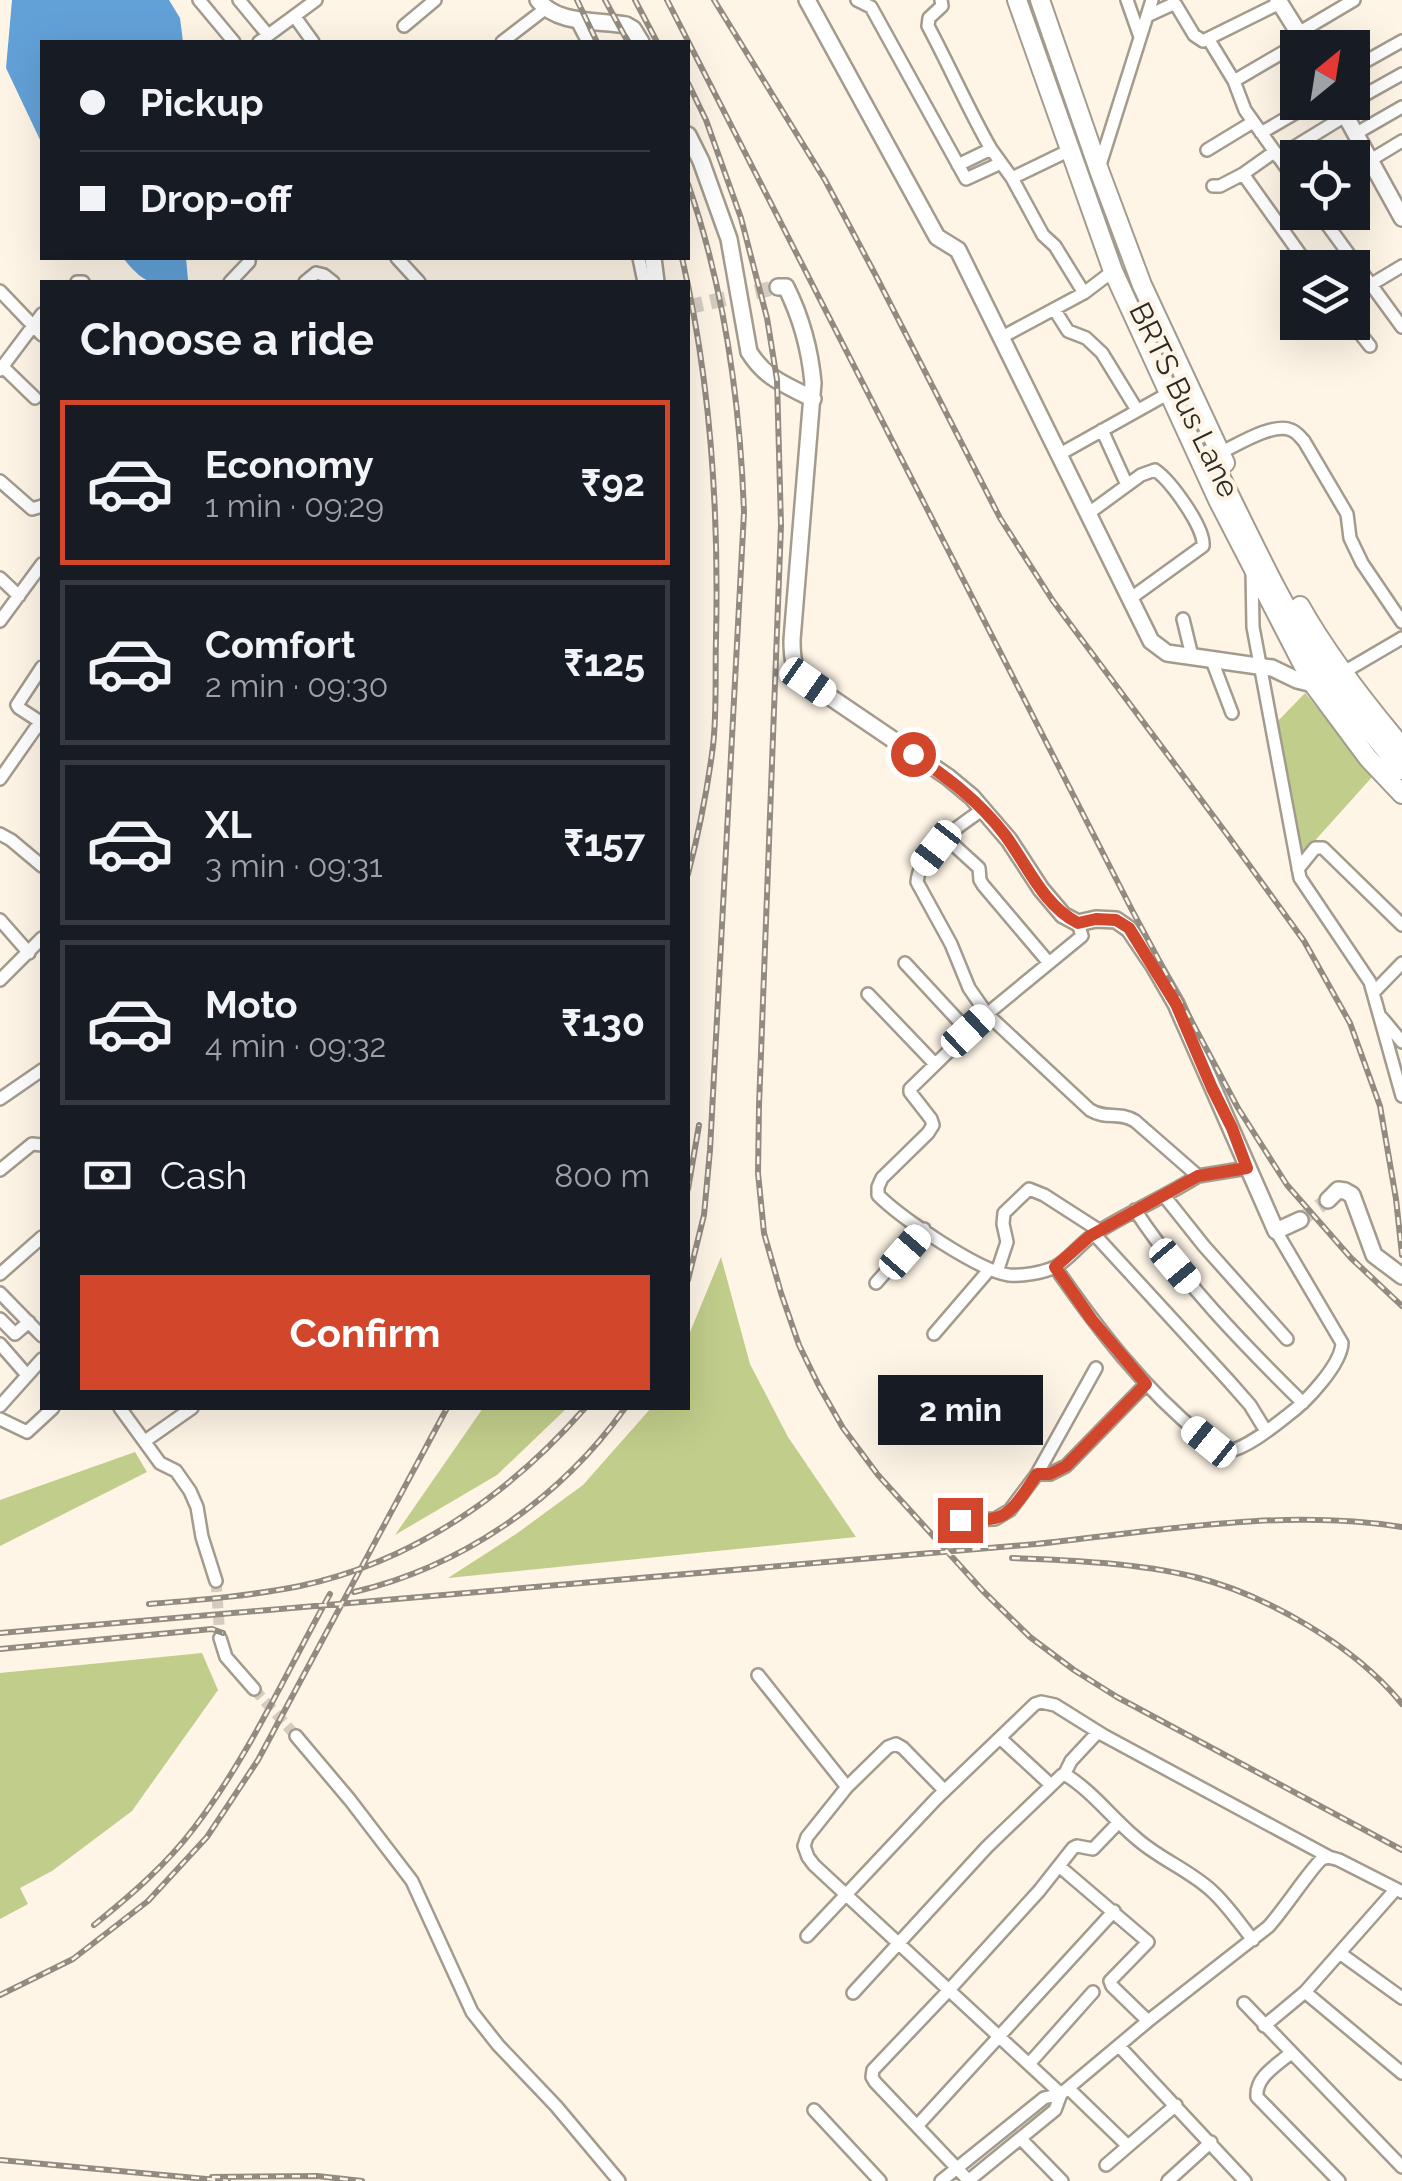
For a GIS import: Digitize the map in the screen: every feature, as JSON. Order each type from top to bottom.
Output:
[{"type":"main road","points":[[1017,0],[1113,271],[1252,567],[1329,678],[1372,711],[1402,747]]},
{"type":"main road","name":"BRTS Bus Lane","points":[[1026,0],[1083,152],[1110,239],[1146,324],[1286,605],[1329,678],[1402,770]]},
{"type":"main road","points":[[1040,0],[1142,285],[1247,508],[1306,617],[1329,678],[1368,758],[1402,794]]},
{"type":"street","points":[[200,0],[232,40]]},
{"type":"street","points":[[238,0],[264,39],[316,0]]},
{"type":"street","points":[[404,26],[435,0]]},
{"type":"street","points":[[807,0],[938,237],[958,250],[1155,646],[1166,653],[1329,678],[1402,638]]},
{"type":"street","points":[[857,0],[871,7],[966,179],[1001,163]]},
{"type":"street","points":[[942,0],[928,26],[991,149],[1084,293]]},
{"type":"street","points":[[1127,0],[1140,36]]},
{"type":"street","points":[[1099,170],[1152,0]]},
{"type":"street","points":[[1316,30],[1354,0]]},
{"type":"street","points":[[1148,16],[1176,4],[1201,41],[1279,2],[1297,30]]},
{"type":"street","points":[[504,40],[542,5],[562,17],[626,24],[640,40]]},
{"type":"street","points":[[295,17],[312,40]]},
{"type":"street","points":[[576,19],[587,40]]},
{"type":"street","points":[[1209,40],[1257,128],[1280,159]]},
{"type":"street","points":[[1370,59],[1402,42]]},
{"type":"street","points":[[1234,81],[1280,54]]},
{"type":"street","points":[[1370,92],[1402,74]]},
{"type":"street","points":[[1355,134],[1402,107]]},
{"type":"street","points":[[1207,150],[1280,118]]},
{"type":"street","points":[[1214,186],[1243,174],[1325,120]]},
{"type":"street","points":[[1350,120],[1358,140]]},
{"type":"street","points":[[690,139],[729,238],[749,352],[769,377],[813,398]]},
{"type":"street","points":[[1370,160],[1402,141]]},
{"type":"street","points":[[958,165],[991,149]]},
{"type":"street","points":[[1012,178],[1070,150]]},
{"type":"street","points":[[1370,163],[1402,218]]},
{"type":"street","points":[[1243,174],[1297,250]]},
{"type":"street","points":[[1332,230],[1402,327]]},
{"type":"street","points":[[232,280],[248,260]]},
{"type":"street","points":[[399,260],[417,280]]},
{"type":"street","points":[[1372,284],[1402,266]]},
{"type":"street","points":[[1002,337],[1084,293],[1113,271]]},
{"type":"street","points":[[307,280],[319,273],[329,280]]},
{"type":"street","points":[[778,288],[786,287],[798,313],[811,359],[813,398],[792,640],[796,671],[948,777],[1009,840],[1041,890],[1063,915],[1078,923],[1116,920],[1129,928],[1176,1004],[1276,1231],[1342,1342],[1342,1352],[1303,1402],[1266,1431],[1232,1450],[1221,1450],[1146,1384],[1092,1320],[1055,1267]]},
{"type":"street","points":[[0,291],[38,330],[1,368],[35,398]]},
{"type":"street","points":[[1054,309],[1068,332],[1086,338],[1102,353],[1137,410]]},
{"type":"street","points":[[1365,340],[1370,346]]},
{"type":"street","points":[[1060,454],[1169,393]]},
{"type":"street","points":[[1220,453],[1274,429],[1296,432],[1347,514],[1350,538],[1362,563],[1402,622]]},
{"type":"street","points":[[1102,430],[1127,485]]},
{"type":"street","points":[[1089,512],[1148,472],[1158,471],[1200,530],[1203,546],[1131,598]]},
{"type":"street","points":[[0,481],[32,509],[40,507]]},
{"type":"street","points":[[0,622],[40,567]]},
{"type":"street","points":[[1252,567],[1253,628],[1300,878],[1370,982],[1402,1096]]},
{"type":"street","points":[[0,578],[19,596]]},
{"type":"street","points":[[1183,619],[1192,656]]},
{"type":"street","points":[[1211,658],[1232,713]]},
{"type":"street","points":[[40,670],[17,704],[40,723]]},
{"type":"street","points":[[0,794],[1,779],[40,725]]},
{"type":"street","points":[[0,752],[13,762]]},
{"type":"street","points":[[983,809],[946,837],[921,866],[918,882],[969,988],[987,1014],[1090,1110],[1104,1117],[1123,1115],[1135,1121],[1198,1176]]},
{"type":"street","points":[[0,834],[40,864]]},
{"type":"street","points":[[946,837],[980,868],[983,885],[1049,963]]},
{"type":"street","points":[[1298,869],[1315,848],[1323,848],[1402,925]]},
{"type":"street","points":[[0,920],[29,953]]},
{"type":"street","points":[[1078,923],[1082,936],[987,1014],[910,1088],[933,1125],[882,1178],[878,1195],[924,1230],[993,1271],[1034,1274],[1055,1267],[1097,1232],[1198,1176],[1247,1168]]},
{"type":"street","points":[[0,980],[40,940]]},
{"type":"street","points":[[905,963],[968,1031]]},
{"type":"street","points":[[1373,994],[1402,963]]},
{"type":"street","points":[[868,994],[934,1063]]},
{"type":"street","points":[[1379,1014],[1402,1042]]},
{"type":"street","points":[[0,1099],[40,1071]]},
{"type":"street","points":[[0,1170],[32,1144],[40,1145]]},
{"type":"street","points":[[934,1334],[993,1271],[1007,1242],[1004,1214],[1029,1189],[1097,1232],[1250,1405],[1266,1431]]},
{"type":"street","points":[[1328,1200],[1338,1190],[1352,1195],[1374,1256],[1402,1276]]},
{"type":"street","points":[[1165,1196],[1204,1246],[1287,1338]]},
{"type":"street","points":[[1135,1210],[1161,1250],[1189,1282],[1303,1402]]},
{"type":"street","points":[[1276,1231],[1300,1220]]},
{"type":"street","points":[[876,1283],[924,1230]]},
{"type":"street","points":[[0,1274],[40,1243]]},
{"type":"street","points":[[0,1294],[40,1334]]},
{"type":"street","points":[[0,1319],[14,1334],[29,1322]]},
{"type":"street","points":[[0,1344],[27,1375]]},
{"type":"street","points":[[2,1398],[40,1361]]},
{"type":"street","points":[[960,1520],[995,1518],[1010,1510],[1037,1474],[1096,1368]]},
{"type":"street","points":[[1037,1474],[1050,1474],[1066,1466],[1146,1384]]},
{"type":"street","points":[[0,1420],[26,1432],[51,1410]]},
{"type":"street","points":[[124,1410],[160,1462],[176,1471],[190,1491],[216,1581]]},
{"type":"street","points":[[145,1441],[189,1410]]},
{"type":"street","points":[[220,1638],[226,1657],[254,1689]]},
{"type":"street","points":[[758,1675],[848,1787]]},
{"type":"street","points":[[808,1936],[944,1790],[1040,1702],[1055,1705],[1331,1858],[1399,1890],[1305,1992],[1264,2026]]},
{"type":"street","points":[[854,1993],[987,1847],[1064,1775],[1071,1761],[1098,1732]]},
{"type":"street","points":[[296,1736],[412,1881],[472,2012],[619,2181]]},
{"type":"street","points":[[1000,1738],[1051,1785]]},
{"type":"street","points":[[944,1790],[896,1744],[848,1787],[815,1825],[804,1846],[808,1857],[1029,2064],[1128,2146]]},
{"type":"street","points":[[1064,1775],[1160,1858],[1214,1892],[1253,1940]]},
{"type":"street","points":[[1064,2091],[1054,2110],[968,2181],[875,2082],[872,2072],[1058,1866],[1078,1846],[1094,1849],[1118,1822]]},
{"type":"street","points":[[942,2181],[1044,2098],[1064,2091],[1253,1940],[1282,1913],[1318,1862],[1331,1858]]},
{"type":"street","points":[[1058,1866],[1148,1942],[1110,1981],[1148,2021]]},
{"type":"street","points":[[917,2126],[1114,1910]]},
{"type":"street","points":[[1341,1954],[1402,1998]]},
{"type":"street","points":[[1029,2064],[1093,1992]]},
{"type":"street","points":[[1305,1992],[1402,2073]]},
{"type":"street","points":[[1244,2003],[1402,2167]]},
{"type":"street","points":[[1119,2046],[1245,2181]]},
{"type":"street","points":[[1291,2053],[1258,2082],[1257,2097],[1339,2181]]},
{"type":"street","points":[[1106,2165],[1176,2105]]},
{"type":"street","points":[[814,2110],[880,2181]]},
{"type":"street","points":[[1021,2139],[1062,2181]]},
{"type":"street","points":[[1168,2181],[1211,2142]]},
{"type":"green space","points":[[1305,693],[1373,776],[1302,855],[1277,722]]},
{"type":"green space","points":[[721,1257],[750,1364],[788,1437],[856,1537],[448,1578],[583,1485],[649,1410],[690,1410],[690,1332]]},
{"type":"green space","points":[[482,1410],[565,1410],[497,1475],[395,1535]]},
{"type":"green space","points":[[135,1452],[147,1472],[0,1546],[0,1500]]},
{"type":"green space","points":[[202,1653],[218,1690],[132,1811],[52,1871],[20,1888],[28,1904],[0,1919],[0,1673]]},
{"type":"water","points":[[12,0],[169,0],[180,18],[183,40],[40,40],[40,140],[6,68]]},
{"type":"water","points":[[125,260],[186,260],[188,280],[147,280]]},
{"type":"tunnel","points":[[690,307],[778,287]]},
{"type":"tunnel","points":[[1300,1220],[1328,1200]]},
{"type":"tunnel","points":[[216,1581],[220,1638]]},
{"type":"tunnel","points":[[254,1689],[296,1736]]},
{"type":"railway","points":[[577,0],[596,40]]},
{"type":"railway","points":[[605,0],[627,40]]},
{"type":"railway","points":[[635,0],[656,40]]},
{"type":"railway","points":[[667,0],[687,40]]},
{"type":"railway","points":[[714,0],[825,180],[1000,518],[1053,601],[1304,941],[1350,1023],[1380,1106],[1402,1255]]},
{"type":"railway","points":[[690,45],[1132,910],[1238,1108],[1287,1185],[1351,1258],[1402,1306]]},
{"type":"railway","points":[[690,87],[741,218],[767,318],[777,380],[781,525],[758,1173],[764,1233],[799,1345],[843,1428],[878,1475],[1030,1637],[1117,1697],[1402,1850]]},
{"type":"railway","points":[[690,190],[712,264],[728,346],[739,428],[744,512],[710,1150],[704,1215],[690,1272]]},
{"type":"railway","points":[[682,260],[687,280]]},
{"type":"railway","points":[[690,296],[711,447],[717,591],[713,746],[690,865]]},
{"type":"railway","points":[[690,1177],[699,1125]]},
{"type":"railway","points":[[0,1995],[73,1959],[148,1901],[207,1837],[258,1760],[446,1410]]},
{"type":"railway","points":[[149,1604],[300,1586],[382,1560],[420,1542],[492,1496],[525,1469],[583,1410]]},
{"type":"railway","points":[[354,1592],[433,1565],[506,1524],[571,1471],[623,1410]]},
{"type":"railway","points":[[0,1633],[1036,1544],[1219,1524],[1311,1520],[1402,1527]]},
{"type":"railway","points":[[1012,1558],[1128,1565],[1223,1585],[1280,1610],[1335,1643],[1402,1704]]},
{"type":"railway","points":[[94,1925],[160,1867],[214,1801],[250,1743],[330,1594]]},
{"type":"railway","points":[[0,1649],[212,1629],[223,1633]]},
{"type":"railway","points":[[0,2160],[228,2181]]},
{"type":"railway","points":[[212,2177],[317,2176],[362,2181]]},
{"type":"route","points":[[913,754],[972,796],[1063,915],[1078,923],[1116,920],[1129,928],[1176,1004],[1247,1168],[1198,1176],[1090,1236],[1055,1267],[1092,1320],[1146,1384],[1066,1466],[1050,1474],[1037,1474],[1003,1516],[960,1520]]}]
